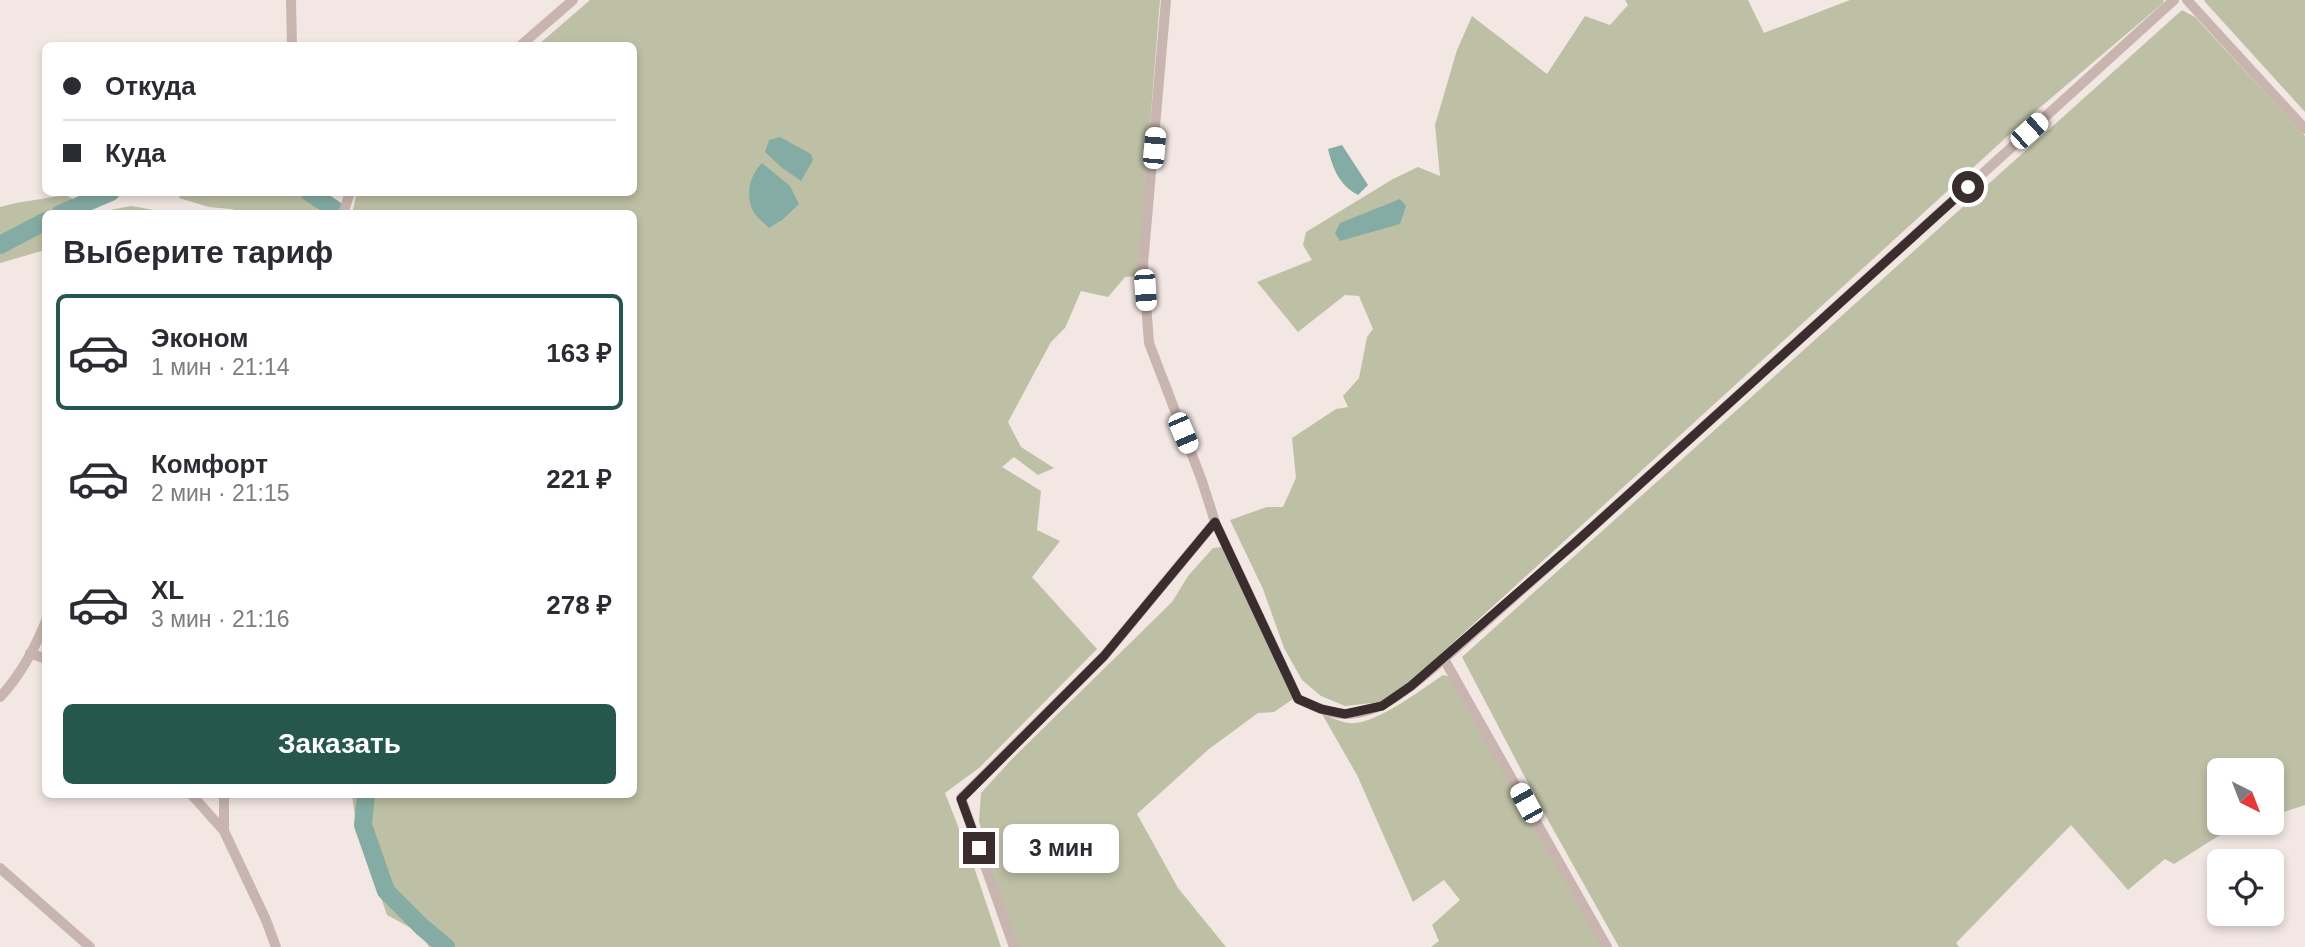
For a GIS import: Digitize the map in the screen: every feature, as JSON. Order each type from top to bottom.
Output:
[{"type":"street","points":[[291,0],[292,42]]},
{"type":"street","points":[[525,42],[573,0]]},
{"type":"street","points":[[1166,0],[1143,264],[1149,343],[1215,522],[1298,699],[1321,709],[1345,714],[1382,706],[1444,659],[2174,0]]},
{"type":"street","points":[[2187,0],[2305,129]]},
{"type":"street","points":[[1014,947],[961,799],[1104,656],[1215,522]]},
{"type":"street","points":[[0,697],[30,653],[42,629]]},
{"type":"street","points":[[30,653],[42,658]]},
{"type":"street","points":[[1444,659],[1607,947]]},
{"type":"street","points":[[194,798],[223,831],[266,920],[276,947]]},
{"type":"street","points":[[223,831],[224,798]]},
{"type":"street","points":[[0,868],[90,947]]},
{"type":"green space","points":[[590,0],[1160,0],[1138,276],[1125,277],[1108,297],[1081,291],[1065,328],[1051,342],[1008,422],[1021,447],[1054,468],[1038,475],[1014,457],[1002,467],[1041,491],[1037,530],[1060,541],[1032,577],[1097,649],[979,768],[945,793],[1001,947],[429,947],[420,933],[387,915],[356,825],[352,798],[637,798],[637,210],[353,210],[356,196],[637,196],[637,42],[541,42]]},
{"type":"green space","points":[[1625,0],[1748,0],[1764,33],[1850,0],[2164,0],[2023,122],[1409,683],[1381,702],[1345,706],[1321,696],[1302,680],[1284,648],[1263,589],[1230,520],[1267,507],[1283,507],[1296,478],[1292,438],[1336,409],[1348,407],[1343,396],[1359,378],[1367,337],[1373,329],[1359,296],[1345,295],[1298,332],[1257,282],[1312,260],[1303,245],[1306,232],[1393,179],[1418,167],[1440,176],[1435,125],[1457,50],[1472,16],[1547,74],[1585,16],[1610,25],[1628,5]]},
{"type":"green space","points":[[2204,0],[2305,0],[2305,112],[2205,2]]},
{"type":"green space","points":[[2182,10],[2195,17],[2305,136],[2305,805],[2284,812],[2284,758],[2207,758],[2207,835],[2220,835],[2174,864],[2165,859],[2128,890],[2071,825],[1956,943],[1959,947],[1619,947],[1539,804],[1462,657]]},
{"type":"green space","points":[[68,196],[90,210],[42,210],[42,251],[0,263],[0,207]]},
{"type":"green space","points":[[325,197],[317,210],[235,210],[209,207],[179,198]]},
{"type":"green space","points":[[131,206],[154,210],[110,210]]},
{"type":"green space","points":[[1223,547],[1293,699],[1274,712],[1258,713],[1209,749],[1137,814],[1178,888],[1226,947],[1018,947],[996,886],[979,821],[981,793],[1012,759],[1172,602],[1188,576],[1213,548]]},
{"type":"green space","points":[[1443,675],[1451,677],[1603,947],[1431,947],[1439,941],[1432,925],[1460,900],[1444,880],[1413,902],[1357,775],[1322,714],[1349,723],[1371,719],[1398,705]]},
{"type":"water","points":[[780,137],[811,154],[813,160],[801,181],[765,152],[769,140]]},
{"type":"water","points":[[1342,145],[1368,185],[1358,195],[1341,181],[1332,163],[1328,149]]},
{"type":"water","points":[[762,163],[790,186],[799,204],[769,228],[754,213],[749,198],[754,173]]},
{"type":"water","points":[[1400,199],[1406,206],[1400,224],[1340,241],[1335,233],[1340,223]]},
{"type":"waterway","points":[[69,210],[102,196]]},
{"type":"waterway","points":[[315,196],[335,210]]},
{"type":"waterway","points":[[0,245],[42,223]]},
{"type":"waterway","points":[[366,798],[363,825],[386,891],[446,947]]},
{"type":"route","points":[[979,848],[961,799],[1104,656],[1215,522],[1298,699],[1321,709],[1345,714],[1382,706],[1444,659],[1520,592],[1968,187]]}]
